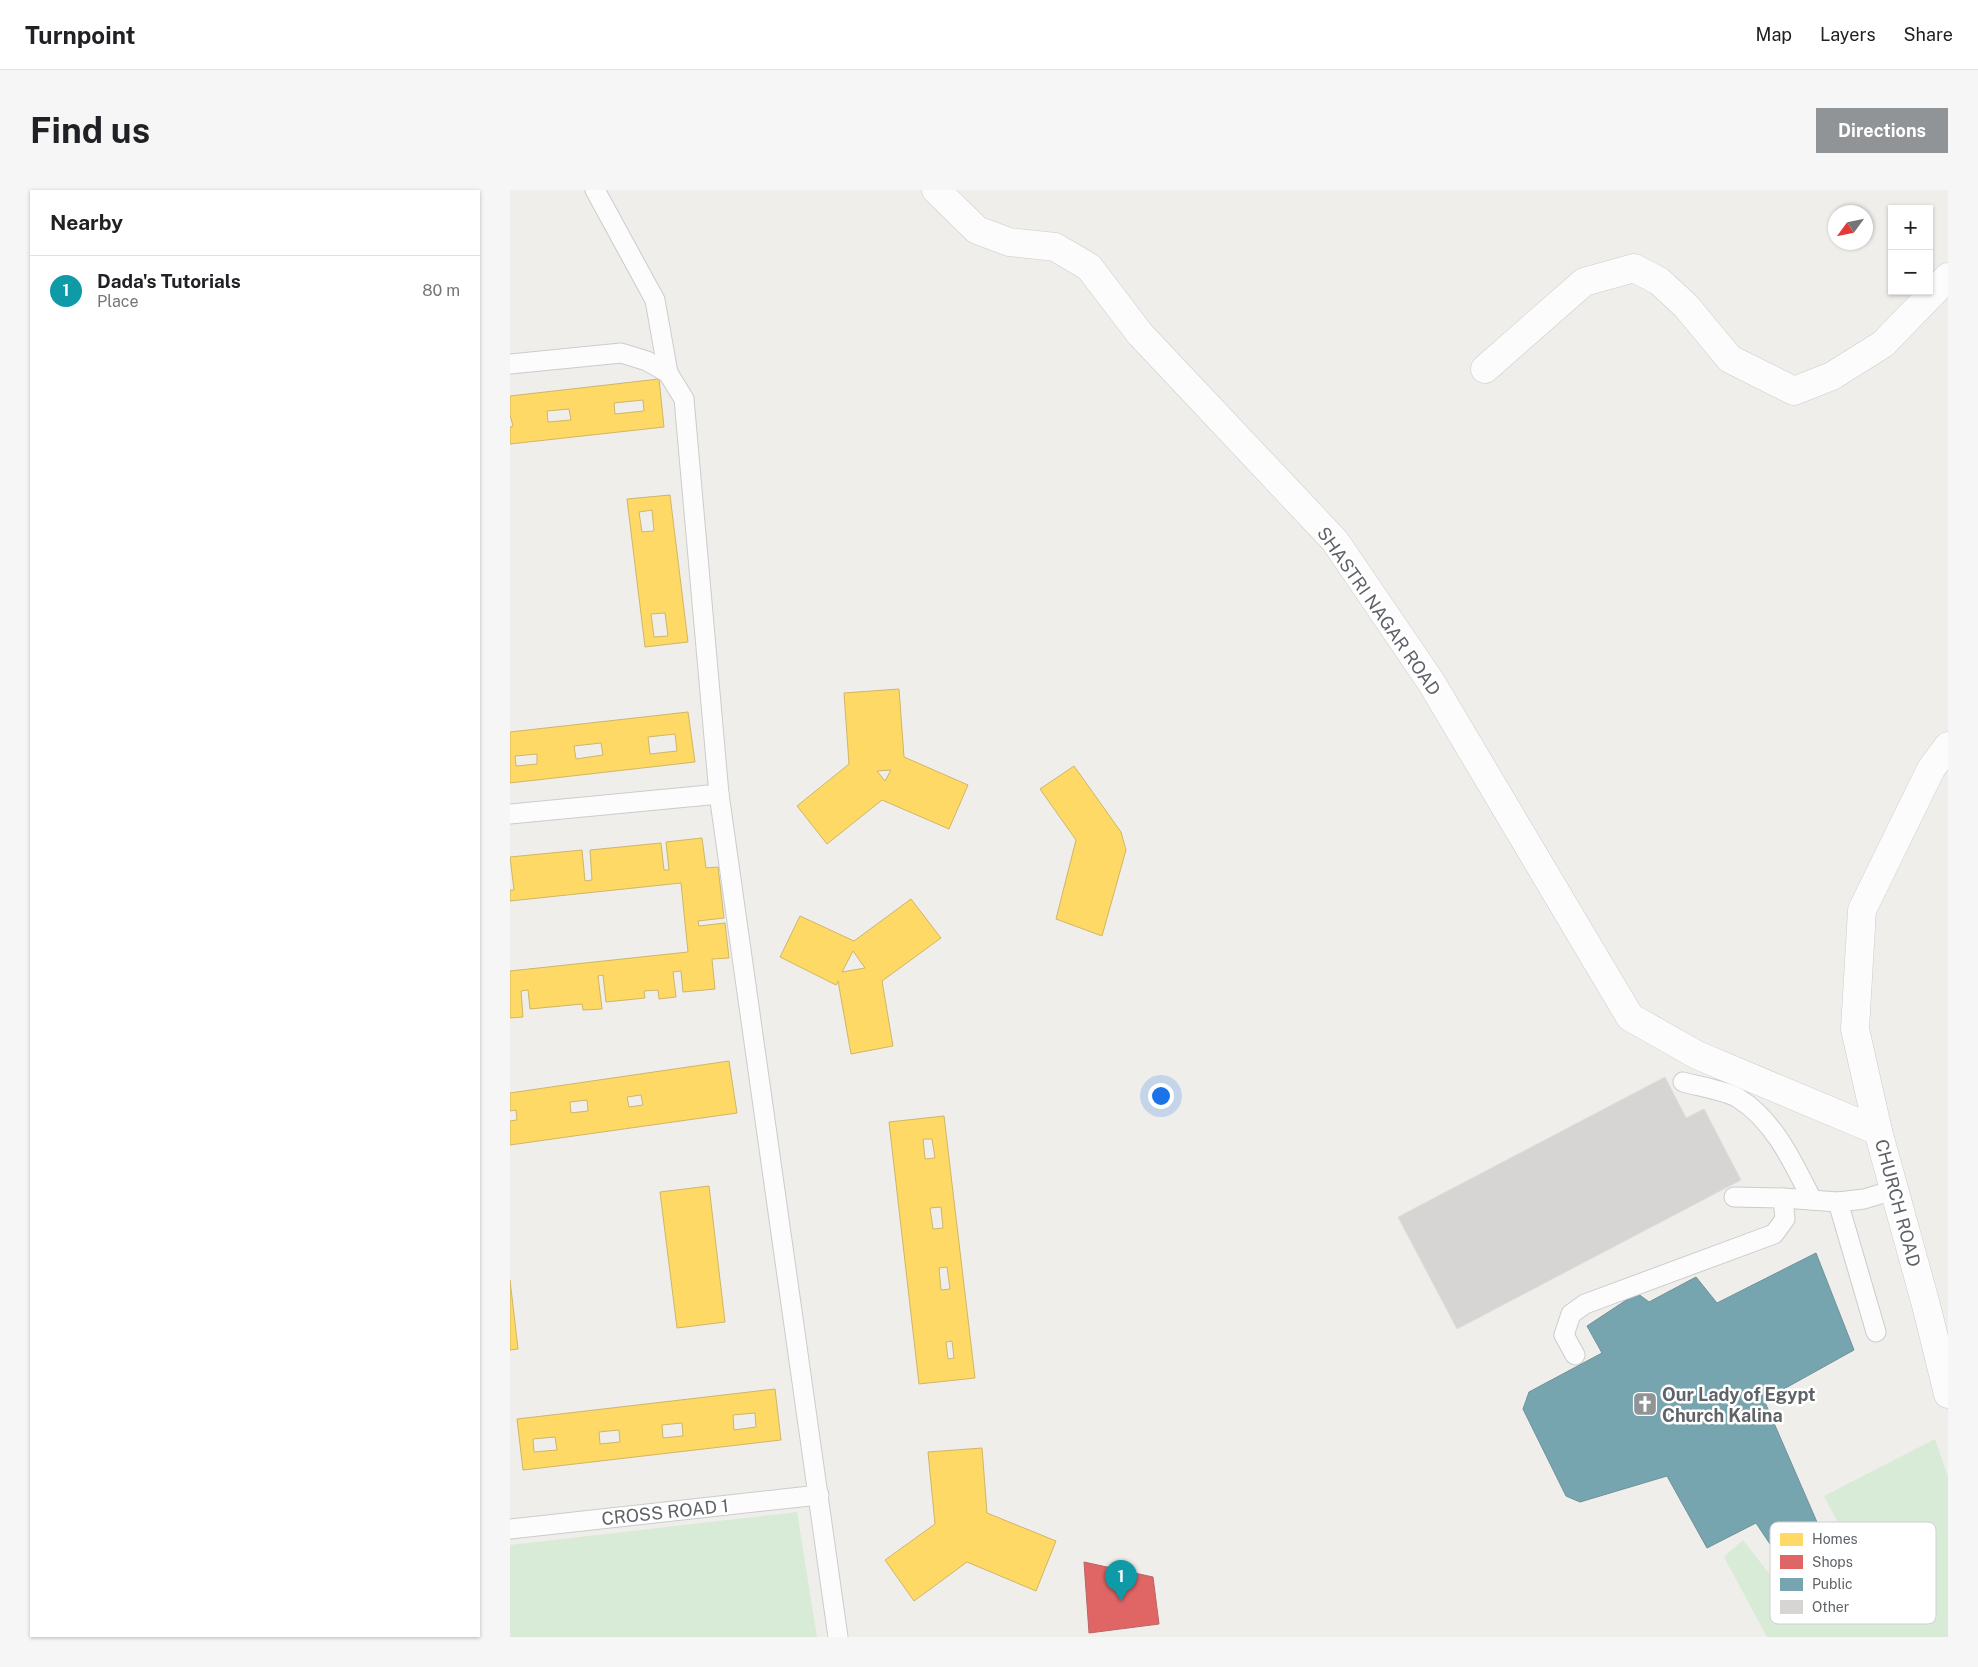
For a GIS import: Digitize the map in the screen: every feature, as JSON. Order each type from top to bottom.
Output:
[{"type":"street","name":"SHASTRI NAGAR ROAD","points":[[936,190],[977,230],[1009,242],[1054,246],[1089,267],[1140,334],[1335,541],[1431,682],[1630,1017]]},
{"type":"street","points":[[1486,369],[1584,282],[1634,268],[1659,281],[1686,306],[1730,359],[1794,391],[1832,376],[1883,344],[1948,277]]},
{"type":"street","points":[[1878,1131],[1855,1029],[1862,910],[1930,769],[1948,746]]},
{"type":"street","name":"CHURCH ROAD","points":[[1630,1017],[1697,1055],[1878,1131],[1926,1305],[1948,1394]]},
{"type":"lane","points":[[595,190],[654,300],[668,373],[684,399],[719,794],[838,1637]]},
{"type":"lane","points":[[510,364],[621,353],[647,361],[668,373]]},
{"type":"lane","points":[[510,814],[719,794]]},
{"type":"lane","points":[[1683,1082],[1737,1097],[1765,1121],[1794,1164],[1812,1200]]},
{"type":"lane","points":[[1734,1197],[1838,1202],[1864,1199],[1894,1190]]},
{"type":"lane","points":[[1575,1355],[1564,1336],[1571,1314],[1585,1304],[1774,1234],[1784,1220],[1783,1198]]},
{"type":"lane","points":[[1838,1202],[1876,1332]]},
{"type":"lane","name":"CROSS ROAD 1","points":[[510,1529],[819,1495]]},
{"type":"green space","points":[[1935,1439],[1948,1477],[1948,1637],[1767,1637],[1724,1557],[1743,1540],[1770,1575],[1770,1624],[1936,1624],[1936,1522],[1838,1522],[1824,1496]]},
{"type":"green space","points":[[797,1512],[817,1637],[510,1637],[510,1545]]},
{"type":"building: Homes","points":[[659,379],[664,427],[510,444],[510,427],[513,426],[510,415],[510,396]],"holes":[[[643,400],[644,411],[615,414],[614,403]],[[569,409],[571,420],[548,422],[547,411]]]},
{"type":"building: Homes","points":[[670,495],[688,642],[645,647],[627,499]],"holes":[[[652,510],[654,531],[642,532],[639,512]],[[665,613],[668,636],[654,637],[651,614]]]},
{"type":"building: Homes","points":[[899,689],[904,757],[968,785],[949,829],[882,800],[827,844],[797,806],[849,764],[844,693]],"holes":[[[891,770],[885,781],[877,771]]]},
{"type":"building: Homes","points":[[688,712],[695,762],[510,783],[510,732]],"holes":[[[675,734],[677,751],[650,754],[648,737]],[[601,743],[603,755],[576,759],[574,746]],[[537,754],[537,764],[516,766],[515,756]]]},
{"type":"building: Homes","points":[[1074,766],[1121,832],[1126,850],[1102,936],[1056,919],[1076,840],[1040,789]]},
{"type":"building: Homes","points":[[702,838],[706,868],[718,867],[724,918],[698,921],[699,926],[725,923],[729,958],[712,959],[715,989],[683,992],[681,971],[673,972],[676,997],[659,999],[658,990],[644,991],[645,998],[606,1002],[603,975],[598,976],[602,1009],[583,1010],[582,1004],[530,1009],[528,990],[521,991],[523,1017],[510,1018],[510,971],[688,952],[681,883],[510,901],[510,890],[514,890],[510,857],[582,850],[585,881],[592,880],[590,850],[661,843],[664,870],[669,870],[666,842]]},
{"type":"building: Homes","points":[[911,899],[941,938],[882,981],[893,1046],[851,1054],[838,981],[836,985],[780,957],[800,916],[854,941]],"holes":[[[853,951],[865,968],[842,972]]]},
{"type":"building: Homes","points":[[729,1061],[737,1113],[510,1145],[510,1121],[517,1120],[516,1110],[510,1111],[510,1093]],"holes":[[[641,1095],[643,1105],[629,1107],[627,1097]],[[587,1100],[588,1111],[571,1113],[570,1102]]]},
{"type":"building: Homes","points":[[944,1116],[975,1378],[919,1384],[889,1122]],"holes":[[[923,1139],[932,1139],[935,1158],[925,1159]],[[941,1207],[943,1228],[933,1229],[930,1208]],[[947,1267],[950,1289],[941,1290],[939,1268]],[[952,1341],[954,1358],[948,1359],[946,1342]]]},
{"type":"building: Homes","points":[[709,1186],[725,1322],[677,1328],[660,1192]]},
{"type":"building: Homes","points":[[510,1280],[518,1349],[510,1350]]},
{"type":"building: Homes","points":[[775,1389],[781,1440],[523,1470],[517,1419]],"holes":[[[755,1413],[756,1427],[734,1430],[733,1415]],[[682,1423],[683,1436],[663,1438],[662,1425]],[[619,1430],[620,1442],[600,1444],[599,1432]],[[555,1437],[557,1450],[534,1452],[533,1439]]]},
{"type":"building: Homes","points":[[982,1448],[987,1513],[1056,1541],[1036,1591],[967,1562],[914,1601],[885,1560],[935,1524],[928,1452]]},
{"type":"building: Shops","points":[[1084,1562],[1153,1577],[1159,1624],[1089,1633]]},
{"type":"building: Public","name":"Our Lady of Egypt Church Kalina","points":[[1816,1253],[1854,1350],[1764,1400],[1817,1522],[1770,1522],[1770,1544],[1756,1523],[1707,1548],[1667,1476],[1580,1502],[1566,1496],[1523,1409],[1529,1392],[1602,1353],[1587,1326],[1637,1293],[1649,1302],[1696,1277],[1717,1303]]},
{"type":"building: Other","points":[[1665,1077],[1686,1118],[1704,1109],[1741,1180],[1457,1329],[1398,1217]]},
{"type":"place","name":"Our Lady of Egypt Church Kalina","points":[[1645,1404]]},
{"type":"place","name":"Dada's Tutorials","points":[[1121,1601]]}]
